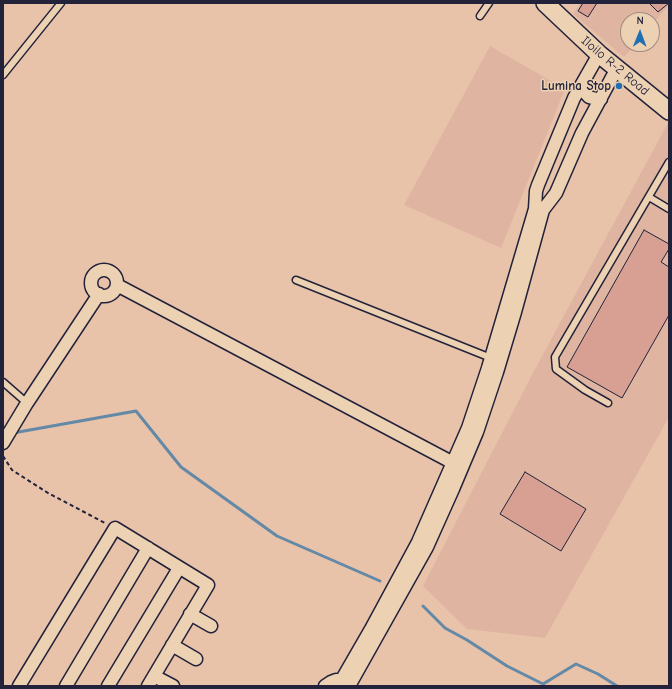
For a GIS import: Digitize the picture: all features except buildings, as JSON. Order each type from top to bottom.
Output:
[{"type":"main road","name":"Iloilo R-2 Road","points":[[547,4],[599,54],[669,111]]},
{"type":"street","points":[[325,686],[331,682],[346,684],[422,545],[448,487],[472,430],[510,311],[527,249],[538,185],[580,87],[599,54]]},
{"type":"street","points":[[527,249],[543,210],[556,193],[582,133],[617,68]]},
{"type":"street","points":[[580,87],[589,97],[596,100],[601,99]]},
{"type":"street","points":[[563,124],[582,133]]},
{"type":"street","points":[[538,185],[556,193]]},
{"type":"street","points":[[101,271],[112,273],[115,276],[117,285],[116,289],[109,295],[98,294],[94,291],[92,286],[92,282],[96,274],[101,271]]},
{"type":"street","points":[[117,285],[457,466]]},
{"type":"street","points":[[3,443],[27,403],[98,294]]},
{"type":"street","points":[[34,686],[21,683],[114,528],[208,585],[151,681],[173,686]]},
{"type":"street","points":[[66,686],[148,548]]},
{"type":"street","points":[[108,686],[179,568]]},
{"type":"street","points":[[190,614],[211,626]]},
{"type":"street","points":[[172,645],[196,659]]},
{"type":"lane","points":[[4,72],[61,3]]},
{"type":"lane","points":[[480,16],[489,3]]},
{"type":"lane","points":[[608,403],[585,390],[556,369],[555,357],[669,162]]},
{"type":"lane","points":[[648,197],[669,209]]},
{"type":"lane","points":[[296,280],[492,366]]},
{"type":"lane","points":[[3,382],[27,403]]},
{"type":"path","points":[[3,456],[12,470],[48,493],[114,528]]},
{"type":"shaded area","points":[[580,3],[668,3],[669,5],[660,16],[660,12],[620,12],[620,52],[629,52],[624,57],[573,14]]},
{"type":"shaded area","points":[[490,46],[565,89],[501,248],[404,205]]},
{"type":"shaded area","points":[[669,121],[669,417],[545,638],[467,629],[423,586],[535,369]]},
{"type":"waterway","points":[[13,433],[136,411],[181,467],[277,536],[380,581]]},
{"type":"waterway","points":[[423,606],[445,628],[467,640],[507,666],[543,684],[576,664],[598,674],[617,686]]},
{"type":"place","name":"Lumina Stop","points":[[619,86]]}]
